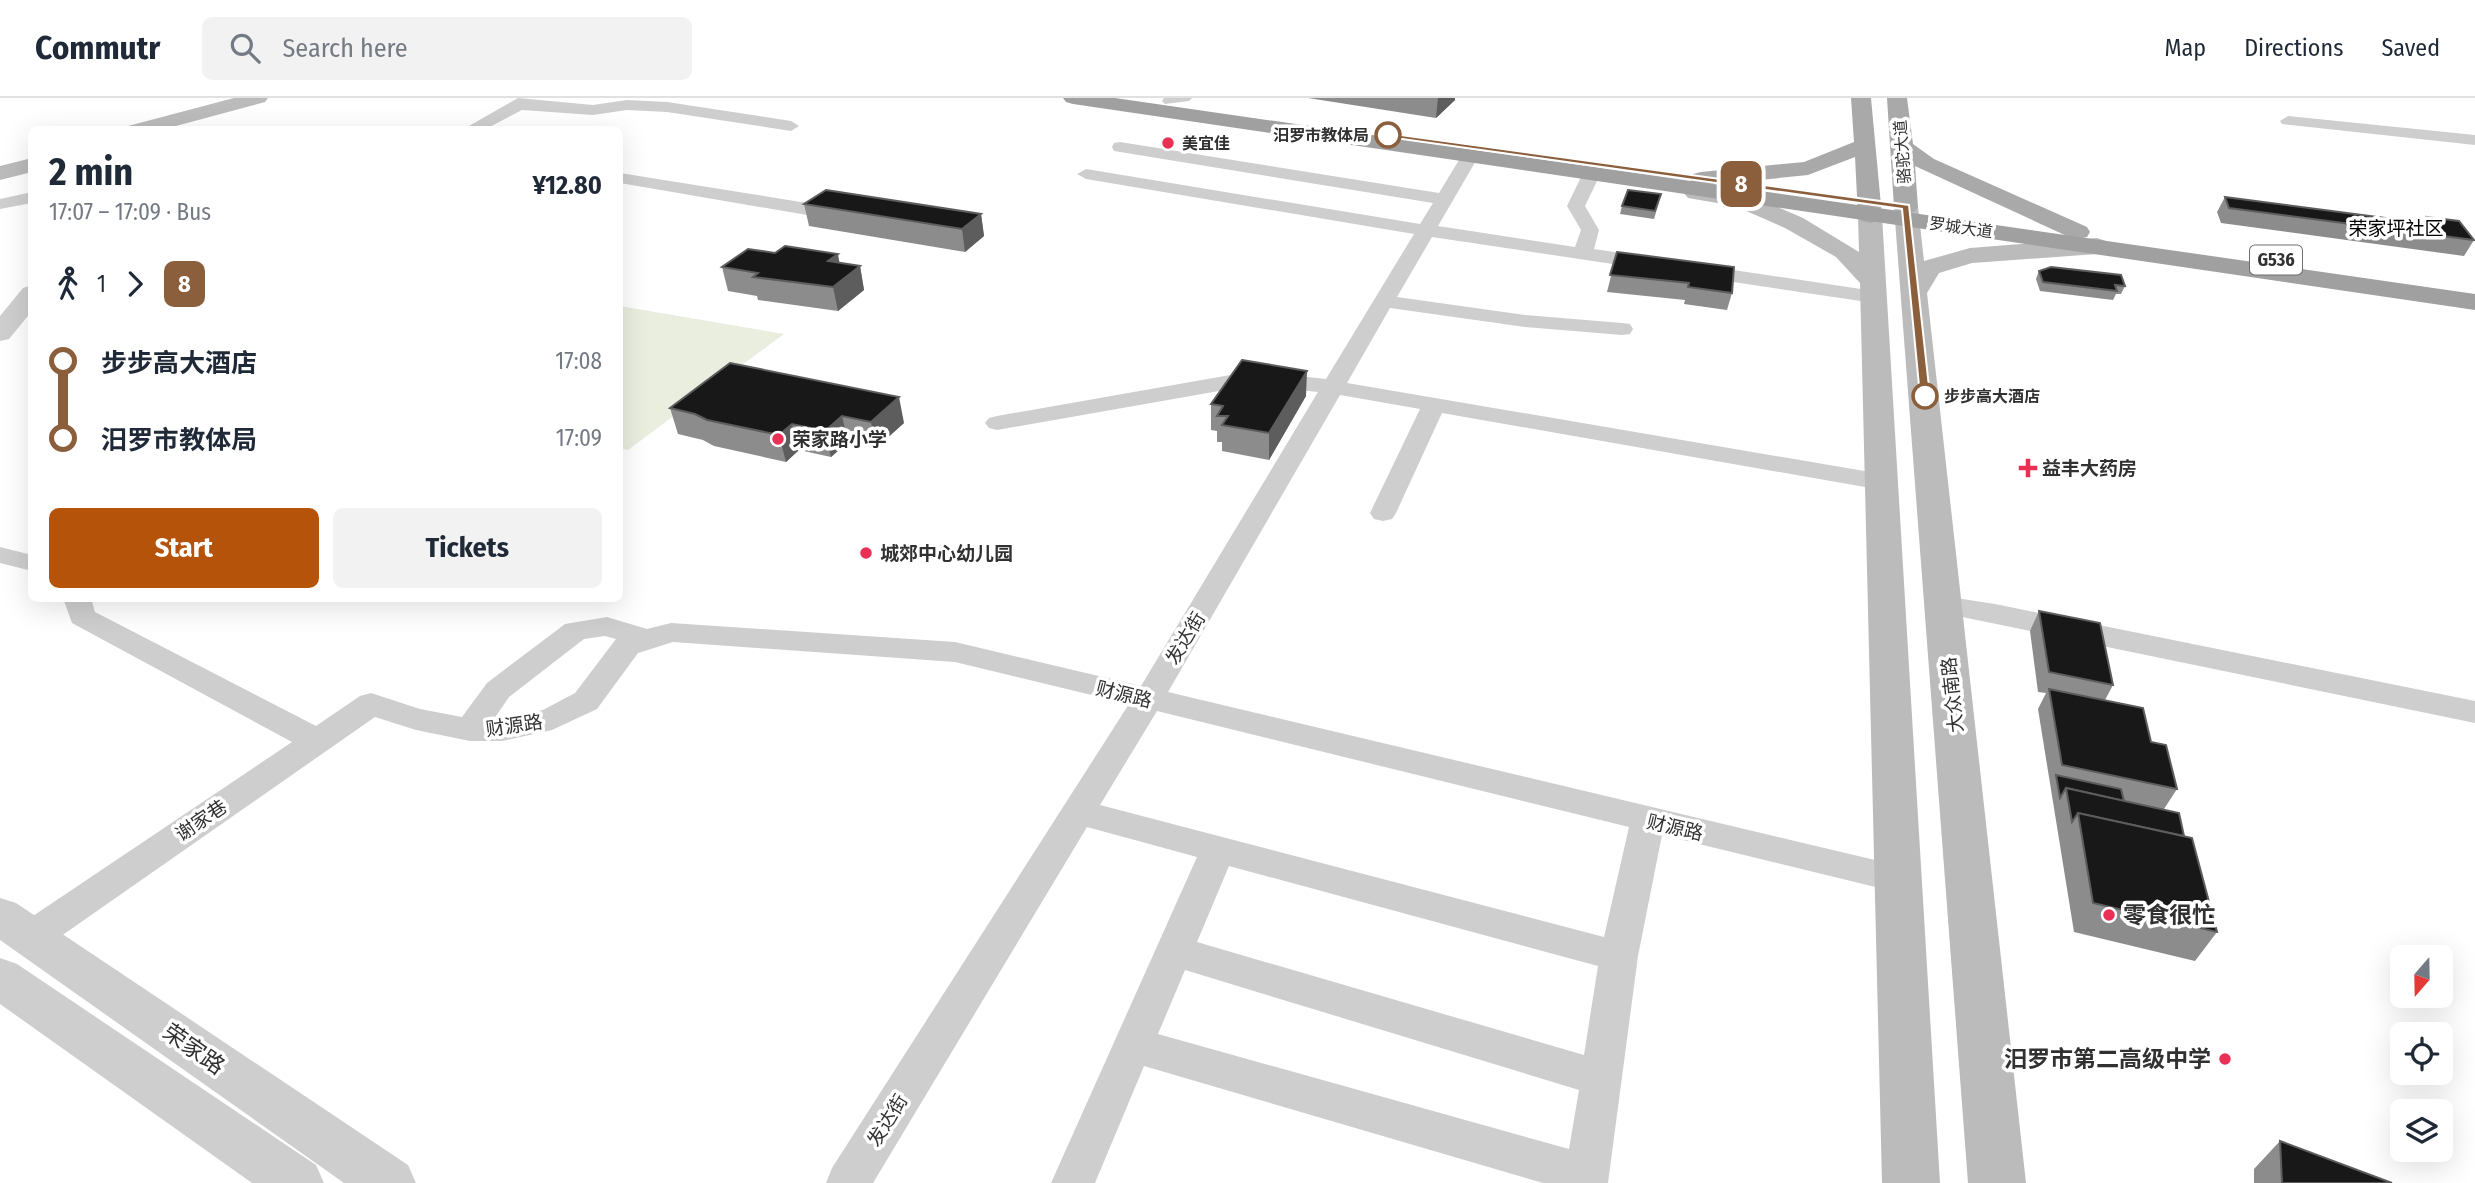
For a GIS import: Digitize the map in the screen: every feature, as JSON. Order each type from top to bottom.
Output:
[{"type":"highway","name":"罗城大道","points":[[1073,98],[2087,239],[2475,288]]},
{"type":"highway","name":"罗城大道","points":[[1146,98],[1177,100],[1700,178],[1869,209]]},
{"type":"highway","name":"罗城大道","points":[[2087,239],[2475,302]]},
{"type":"main road","name":"骆驼大道","points":[[1861,98],[1869,209]]},
{"type":"main road","name":"骆驼大道","points":[[1897,98],[1903,147],[1906,213]]},
{"type":"main road","points":[[152,126],[266,100]]},
{"type":"main road","points":[[179,126],[266,100]]},
{"type":"main road","points":[[1700,178],[1808,168],[1864,146]]},
{"type":"main road","points":[[1903,147],[1926,164],[2087,239]]},
{"type":"main road","points":[[1435,150],[1468,159],[1741,200],[1794,223],[1845,252],[1874,290]]},
{"type":"main road","points":[[0,165],[28,157]]},
{"type":"main road","points":[[0,173],[28,166]]},
{"type":"main road","points":[[1869,209],[1900,879],[1911,1183]]},
{"type":"main road","name":"大众南路","points":[[1906,213],[1916,290],[1997,1183]]},
{"type":"main road","points":[[1916,290],[1929,268],[1970,256],[2087,239]]},
{"type":"street","points":[[478,126],[523,102],[593,110],[627,105],[667,107],[791,126]]},
{"type":"street","points":[[2288,121],[2475,140]]},
{"type":"street","points":[[1120,147],[1445,200]]},
{"type":"street","name":"发达街","points":[[848,1183],[1149,700],[1468,159]]},
{"type":"street","points":[[1086,174],[1425,230],[1874,290]]},
{"type":"street","points":[[1583,253],[1590,230],[1576,206],[1590,177]]},
{"type":"street","points":[[623,178],[807,209]]},
{"type":"street","points":[[0,204],[28,198]]},
{"type":"street","points":[[0,304],[28,271]]},
{"type":"street","points":[[0,333],[28,298]]},
{"type":"street","points":[[1384,301],[1525,321],[1622,329]]},
{"type":"street","points":[[997,423],[1253,378],[1333,387],[1882,482]]},
{"type":"street","points":[[1384,513],[1433,406]]},
{"type":"street","points":[[0,555],[28,562]]},
{"type":"street","points":[[78,602],[82,617],[317,741]]},
{"type":"street","points":[[1943,605],[1995,613],[2475,712]]},
{"type":"street","points":[[470,730],[498,690],[575,631],[607,626],[645,639]]},
{"type":"street","name":"财源路","points":[[371,704],[416,719],[470,730],[502,730],[552,719],[586,701],[627,646],[671,632],[955,652],[1900,879]]},
{"type":"street","name":"谢家巷","points":[[16,926],[317,741],[371,704]]},
{"type":"street","points":[[1079,812],[1619,956]]},
{"type":"street","points":[[1133,1045],[1587,1179],[1619,956],[1648,820]]},
{"type":"street","points":[[1073,1183],[1218,850]]},
{"type":"street","name":"荣家路","points":[[16,926],[389,1183]]},
{"type":"street","points":[[1174,951],[1601,1078]]},
{"type":"street","points":[[0,978],[297,1183]]},
{"type":"shaded area","points":[[623,307],[784,334],[628,450],[623,449]]},
{"type":"building","points":[[826,190],[981,214],[962,229],[804,204]]},
{"type":"building","points":[[1628,190],[1661,194],[1655,211],[1622,206]]},
{"type":"building","points":[[2225,197],[2431,224],[2427,217],[2459,221],[2474,240],[2229,208]]},
{"type":"building","points":[[785,246],[838,254],[828,261],[860,266],[833,287],[753,277],[758,273],[722,267],[748,249],[775,253]]},
{"type":"building","points":[[1617,252],[1734,267],[1732,293],[1688,287],[1689,283],[1610,275]]},
{"type":"building","points":[[2051,267],[2121,275],[2125,286],[2115,285],[2117,291],[2043,282],[2039,271]]},
{"type":"building","points":[[1242,360],[1307,371],[1269,433],[1222,425],[1228,416],[1217,416],[1223,406],[1211,404]]},
{"type":"building","points":[[730,363],[899,397],[871,422],[842,416],[825,431],[792,424],[779,435],[707,420],[670,408]]},
{"type":"building","points":[[2039,611],[2100,623],[2113,685],[2049,672]]},
{"type":"building","points":[[2049,689],[2143,708],[2151,742],[2166,745],[2177,789],[2062,765]]},
{"type":"building","points":[[2056,775],[2121,789],[2124,801],[2066,788],[2060,798]]},
{"type":"building","points":[[2066,788],[2179,813],[2184,836],[2078,813],[2072,822]]},
{"type":"building","points":[[2078,813],[2192,838],[2217,932],[2093,903]]},
{"type":"building","points":[[2280,1141],[2392,1183],[2282,1183]]},
{"type":"bus line","name":"8","points":[[1388,135],[1906,207],[1925,396]]},
{"type":"place","name":"汨罗市教体局","points":[[1388,135]]},
{"type":"place","name":"美宜佳","points":[[1168,143]]},
{"type":"place","name":"步步高大酒店","points":[[1925,396]]},
{"type":"place","name":"荣家路小学","points":[[778,439]]},
{"type":"place","name":"益丰大药房","points":[[2028,468]]},
{"type":"place","name":"城郊中心幼儿园","points":[[866,553]]},
{"type":"place","name":"零食很忙","points":[[2109,915]]},
{"type":"place","name":"汨罗市第二高级中学","points":[[2225,1059]]},
{"type":"district","name":"荣家坪社区","points":[[2396,228]]}]
